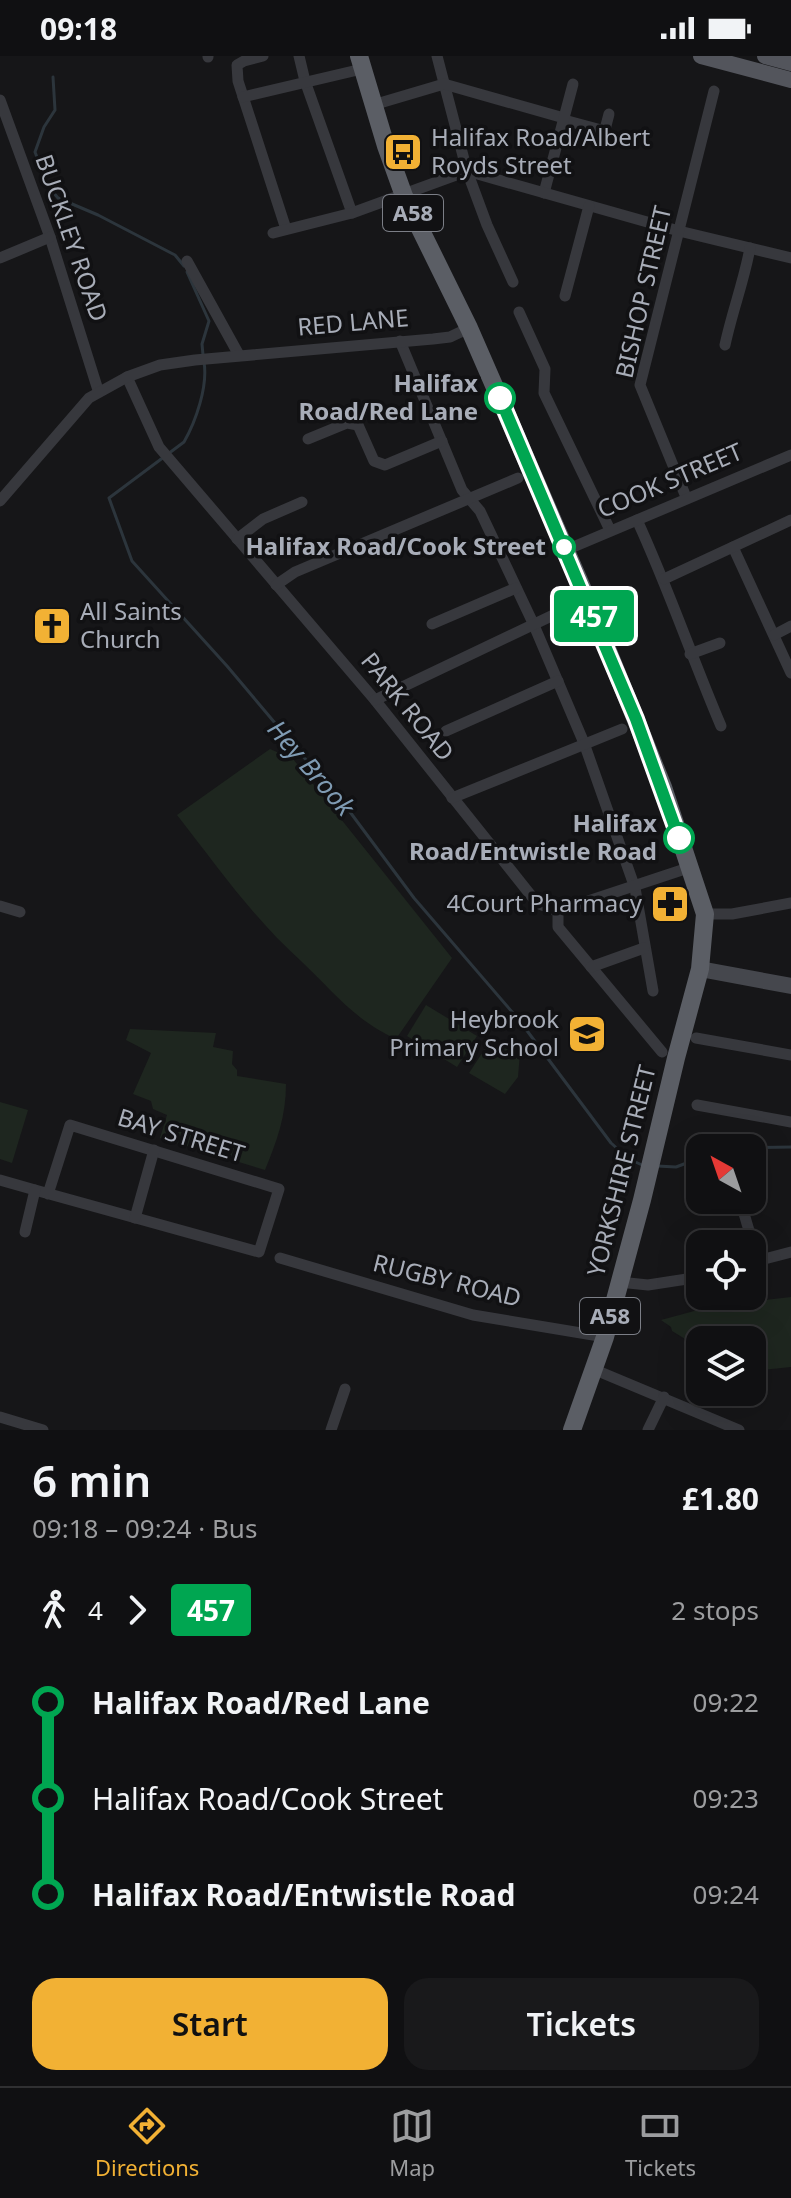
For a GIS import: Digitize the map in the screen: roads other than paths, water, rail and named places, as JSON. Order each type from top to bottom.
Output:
[{"type":"highway","name":"A58","points":[[364,60],[372,99],[404,196],[469,328],[587,599],[663,787],[705,914],[700,969]]},
{"type":"highway","name":"YORKSHIRE STREET","points":[[572,1430],[605,1337],[700,969]]},
{"type":"main road","points":[[701,56],[791,80]]},
{"type":"main road","points":[[700,969],[791,986]]},
{"type":"street","points":[[263,56],[237,65],[238,81],[286,229]]},
{"type":"street","points":[[299,56],[352,213]]},
{"type":"street","points":[[437,56],[467,171],[513,282]]},
{"type":"street","points":[[243,97],[305,81],[364,60]]},
{"type":"street","points":[[372,99],[444,84],[564,119],[603,136],[609,114]]},
{"type":"street","points":[[544,193],[573,84]]},
{"type":"street","name":"BISHOP STREET","points":[[686,497],[640,385],[714,91]]},
{"type":"street","name":"BUCKLEY ROAD","points":[[0,100],[50,237],[98,390]]},
{"type":"street","points":[[273,233],[352,213],[467,171],[679,231],[791,258]]},
{"type":"street","points":[[565,296],[589,206]]},
{"type":"street","points":[[0,258],[50,237]]},
{"type":"street","points":[[725,345],[732,311],[745,280],[750,248]]},
{"type":"street","points":[[187,261],[239,355]]},
{"type":"street","points":[[519,312],[545,369],[544,393],[610,530]]},
{"type":"street","name":"RED LANE","points":[[98,390],[160,365],[450,337],[469,328]]},
{"type":"street","points":[[400,341],[462,490],[480,511],[533,623],[584,743],[635,888],[653,991]]},
{"type":"street","name":"PARK ROAD","points":[[127,377],[159,447],[375,700],[537,903],[558,911]]},
{"type":"street","points":[[0,501],[98,390]]},
{"type":"street","points":[[308,439],[347,423],[358,425],[374,461],[385,465],[442,441]]},
{"type":"street","name":"COOK STREET","points":[[566,550],[791,455]]},
{"type":"street","points":[[276,585],[295,572],[518,478]]},
{"type":"street","points":[[237,539],[263,519],[302,502]]},
{"type":"street","points":[[637,520],[664,579],[690,654],[721,726]]},
{"type":"street","points":[[664,579],[791,520]]},
{"type":"street","points":[[733,547],[791,673]]},
{"type":"street","points":[[432,624],[516,588]]},
{"type":"street","points":[[375,700],[587,599]]},
{"type":"street","points":[[774,635],[791,626]]},
{"type":"street","points":[[690,654],[720,643]]},
{"type":"street","points":[[446,731],[558,681]]},
{"type":"street","points":[[452,798],[622,729]]},
{"type":"street","points":[[662,1052],[558,927],[558,911],[688,868]]},
{"type":"street","points":[[705,914],[732,914],[791,903]]},
{"type":"street","points":[[0,906],[20,912]]},
{"type":"street","points":[[591,967],[644,948]]},
{"type":"street","points":[[696,1038],[791,1055]]},
{"type":"street","points":[[697,1105],[710,1112],[791,1122]]},
{"type":"street","name":"BAY STREET","points":[[48,1194],[70,1125],[279,1189],[259,1252],[135,1218]]},
{"type":"street","points":[[0,1180],[135,1218],[154,1150]]},
{"type":"street","points":[[25,1232],[35,1190]]},
{"type":"street","points":[[766,1259],[791,1252]]},
{"type":"street","name":"RUGBY ROAD","points":[[280,1258],[473,1315],[605,1337]]},
{"type":"street","points":[[619,1282],[648,1285],[686,1279]]},
{"type":"street","points":[[593,1369],[739,1430]]},
{"type":"street","points":[[331,1430],[345,1389]]},
{"type":"street","points":[[648,1430],[664,1397]]},
{"type":"street","points":[[0,1417],[43,1430]]},
{"type":"waterway","points":[[53,77],[55,110],[44,127],[35,152],[48,186],[58,198],[175,255],[184,266]]},
{"type":"waterway","points":[[187,272],[209,321],[202,344],[203,355]]},
{"type":"waterway","name":"Hey Brook","points":[[204,362],[200,403],[184,442],[109,498],[132,561],[227,666],[350,812],[414,898],[519,1020],[611,1143],[629,1159],[642,1165]]},
{"type":"waterway","name":"Hey Brook","points":[[766,1147],[791,1147]]},
{"type":"waterway","name":"Hey Brook","points":[[657,1166],[676,1167],[686,1163]]},
{"type":"place","name":"Halifax Road/Albert Royds Street","points":[[403,152]]},
{"type":"place","name":"Halifax Road/Red Lane","points":[[500,398]]},
{"type":"place","name":"Halifax Road/Cook Street","points":[[564,547]]},
{"type":"place","name":"All Saints Church","points":[[52,626]]},
{"type":"place","name":"Halifax Road/Entwistle Road","points":[[679,838]]},
{"type":"place","name":"4Court Pharmacy","points":[[670,904]]},
{"type":"place","name":"Heybrook Primary School","points":[[587,1034]]}]
